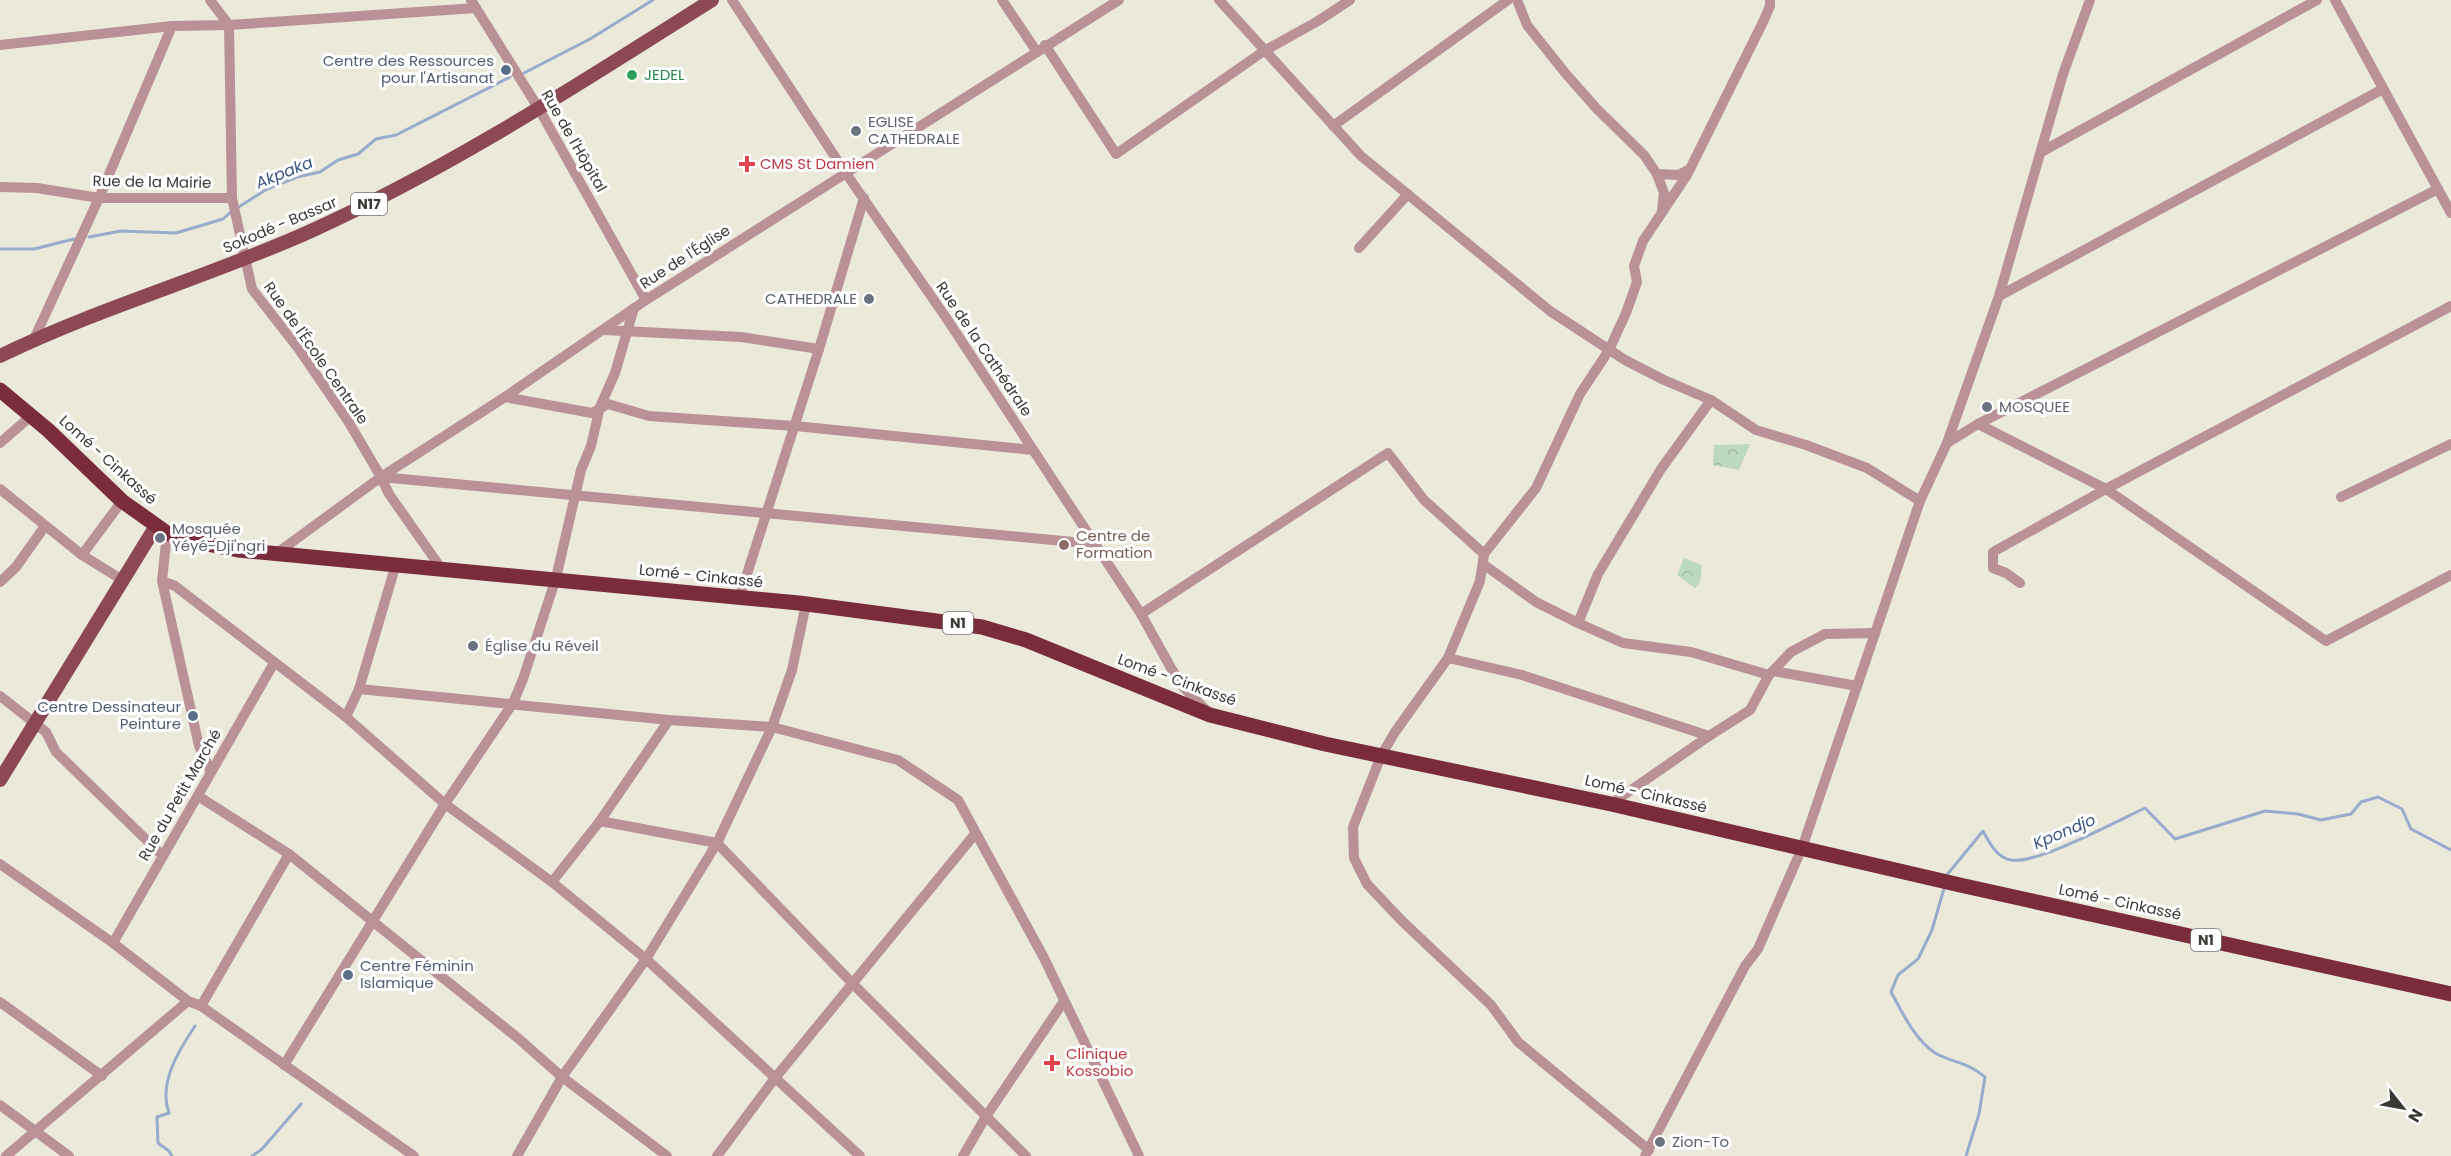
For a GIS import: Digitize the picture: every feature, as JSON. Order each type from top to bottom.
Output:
[{"type":"highway","name":"Lomé - Cinkassé","points":[[0,390],[122,501],[161,530],[212,545],[806,604],[936,620],[1002,632],[1210,715],[1382,756],[1611,804],[1960,885],[2451,994]]},
{"type":"main road","name":"Sokodé - Bassar","points":[[0,356],[34,339],[244,259],[310,231],[389,193],[539,110],[712,0]]},
{"type":"main road","points":[[0,780],[124,581],[161,530]]},
{"type":"street","points":[[210,0],[229,25]]},
{"type":"street","name":"Rue de la Cathédrale","points":[[732,0],[1141,614],[1184,688],[1210,715]]},
{"type":"street","points":[[1002,0],[1041,49],[1116,154],[1264,51],[1350,0]]},
{"type":"street","name":"Rue de l'Église","points":[[277,553],[381,477],[646,300],[1119,0]]},
{"type":"street","points":[[1219,0],[1361,156],[1550,311],[1609,350],[1664,380],[1712,400],[1756,430],[1806,445],[1867,468],[1920,501]]},
{"type":"street","points":[[1333,126],[1508,0]]},
{"type":"street","points":[[1517,0],[1527,25],[1597,109],[1644,155],[1657,174],[1664,193],[1661,214]]},
{"type":"street","points":[[1770,0],[1764,20],[1690,169],[1643,241],[1634,266],[1637,282],[1609,350],[1580,394],[1536,489],[1484,559],[1480,580],[1448,658],[1395,732],[1382,756],[1353,827],[1354,858],[1366,884],[1491,1005],[1518,1042],[1647,1153],[1745,966],[1758,949],[1802,848],[1920,501],[1947,443],[2000,296],[2063,74],[2090,0]]},
{"type":"street","points":[[2043,151],[2317,0]]},
{"type":"street","points":[[2335,0],[2451,213]]},
{"type":"street","points":[[0,45],[172,26],[229,25],[474,4]]},
{"type":"street","name":"Rue de l'Hôpital","points":[[474,4],[539,110],[646,300]]},
{"type":"street","name":"Rue de l'École Centrale","points":[[229,25],[233,201],[235,219],[252,290],[298,348],[348,421],[389,494],[441,568]]},
{"type":"street","points":[[34,339],[99,198],[172,26]]},
{"type":"street","points":[[2000,296],[2383,89]]},
{"type":"street","points":[[1657,174],[1679,175],[1690,169]]},
{"type":"street","name":"Rue de la Mairie","points":[[0,187],[37,188],[99,198],[233,201]]},
{"type":"street","points":[[1947,443],[1978,424],[2438,189]]},
{"type":"street","points":[[1359,248],[1408,194]]},
{"type":"street","points":[[739,599],[795,426],[864,198]]},
{"type":"street","points":[[2020,583],[2006,573],[1992,568],[1993,552],[2106,489],[2451,306]]},
{"type":"street","points":[[284,1065],[445,804],[513,703],[524,679],[556,578],[580,470],[591,446],[600,407],[615,373],[634,308]]},
{"type":"street","points":[[603,330],[741,338],[819,349]]},
{"type":"street","points":[[504,397],[592,413],[608,404],[649,416],[795,426],[1033,450]]},
{"type":"street","points":[[1578,623],[1598,574],[1661,470],[1712,400]]},
{"type":"street","points":[[0,443],[31,416]]},
{"type":"street","points":[[1978,424],[2106,489],[2326,641],[2451,575]]},
{"type":"street","points":[[2341,497],[2451,444]]},
{"type":"street","points":[[1141,614],[1388,453],[1424,500],[1484,559],[1536,602],[1578,623],[1623,643],[1691,652],[1771,673],[1857,686]]},
{"type":"street","points":[[381,477],[1095,544]]},
{"type":"street","points":[[0,489],[81,555],[124,581]]},
{"type":"street","points":[[81,555],[122,501]]},
{"type":"street","points":[[0,582],[16,567],[45,526]]},
{"type":"street","points":[[161,530],[162,581],[199,746],[211,772]]},
{"type":"street","points":[[346,717],[359,689],[396,564]]},
{"type":"street","points":[[162,581],[175,586],[346,717],[445,804],[552,882],[646,959],[860,1156]]},
{"type":"street","points":[[517,1156],[562,1077],[646,959],[717,843],[771,727],[792,670],[806,604]]},
{"type":"street","points":[[1611,804],[1708,736],[1750,710],[1771,673],[1791,652],[1825,634],[1875,633]]},
{"type":"street","points":[[1448,658],[1522,675],[1708,736]]},
{"type":"street","name":"Rue du Petit Marché","points":[[113,943],[274,663]]},
{"type":"street","points":[[359,689],[669,720],[771,727],[898,760],[958,800],[1044,958],[1139,1156]]},
{"type":"street","points":[[0,696],[46,732],[56,752],[163,856]]},
{"type":"street","points":[[552,882],[600,821],[669,720]]},
{"type":"street","points":[[198,796],[289,854],[519,1039],[562,1077],[667,1156]]},
{"type":"street","points":[[600,821],[717,843],[985,1118],[1026,1156]]},
{"type":"street","points":[[717,1156],[776,1078],[975,834]]},
{"type":"street","points":[[201,1006],[289,854]]},
{"type":"street","points":[[0,864],[113,943],[188,1000],[201,1006],[414,1156]]},
{"type":"street","points":[[6,1156],[37,1132],[188,1000]]},
{"type":"street","points":[[963,1156],[985,1118],[1064,1001]]},
{"type":"street","points":[[0,1002],[102,1076]]},
{"type":"street","points":[[0,1105],[69,1156]]},
{"type":"green space","points":[[1750,444],[1739,470],[1713,465],[1714,445]]},
{"type":"green space","points":[[1684,558],[1702,565],[1700,583],[1695,588],[1677,575]]},
{"type":"waterway","name":"Akpaka","points":[[524,73],[590,39],[653,0]]},
{"type":"waterway","name":"Akpaka","points":[[237,208],[267,189],[297,177],[320,172],[338,160],[358,154],[376,139],[396,135],[510,77]]},
{"type":"waterway","name":"Akpaka","points":[[89,237],[121,231],[176,233],[223,219],[232,211]]},
{"type":"waterway","name":"Akpaka","points":[[0,249],[34,249],[74,239]]},
{"type":"waterway","name":"Kpondjo","points":[[1946,876],[1983,831],[1994,849],[2006,859],[2023,860],[2058,849],[2145,808],[2175,839],[2265,811],[2298,814],[2321,820],[2351,814],[2361,802],[2378,797],[2402,809],[2411,829],[2451,850]]},
{"type":"waterway","name":"Kpondjo","points":[[1945,885],[1932,930],[1918,959],[1898,975],[1891,992],[1921,1041],[1935,1053],[1973,1068],[1985,1077],[1979,1114],[1966,1156]]},
{"type":"waterway","points":[[172,1156],[158,1143],[157,1117],[169,1113],[166,1102],[168,1079],[177,1056],[195,1026]]},
{"type":"waterway","points":[[252,1156],[262,1149],[301,1104]]},
{"type":"place","name":"Centre des Ressources pour l'Artisanat","points":[[506,70]]},
{"type":"place","name":"JEDEL","points":[[632,75]]},
{"type":"place","name":"EGLISE CATHEDRALE","points":[[856,131]]},
{"type":"place","name":"CMS St Damien","points":[[747,164]]},
{"type":"place","name":"CATHEDRALE","points":[[869,299]]},
{"type":"place","name":"MOSQUEE","points":[[1987,407]]},
{"type":"place","name":"Mosquée Yéyé-Dji'ngri","points":[[160,538]]},
{"type":"place","name":"Centre de Formation","points":[[1064,545]]},
{"type":"place","name":"Église du Réveil","points":[[473,646]]},
{"type":"place","name":"Centre Dessinateur Peinture","points":[[193,716]]},
{"type":"place","name":"Centre Féminin Islamique","points":[[348,975]]},
{"type":"place","name":"Clinique Kossobio","points":[[1052,1063]]},
{"type":"place","name":"Zion-To","points":[[1660,1142]]}]
